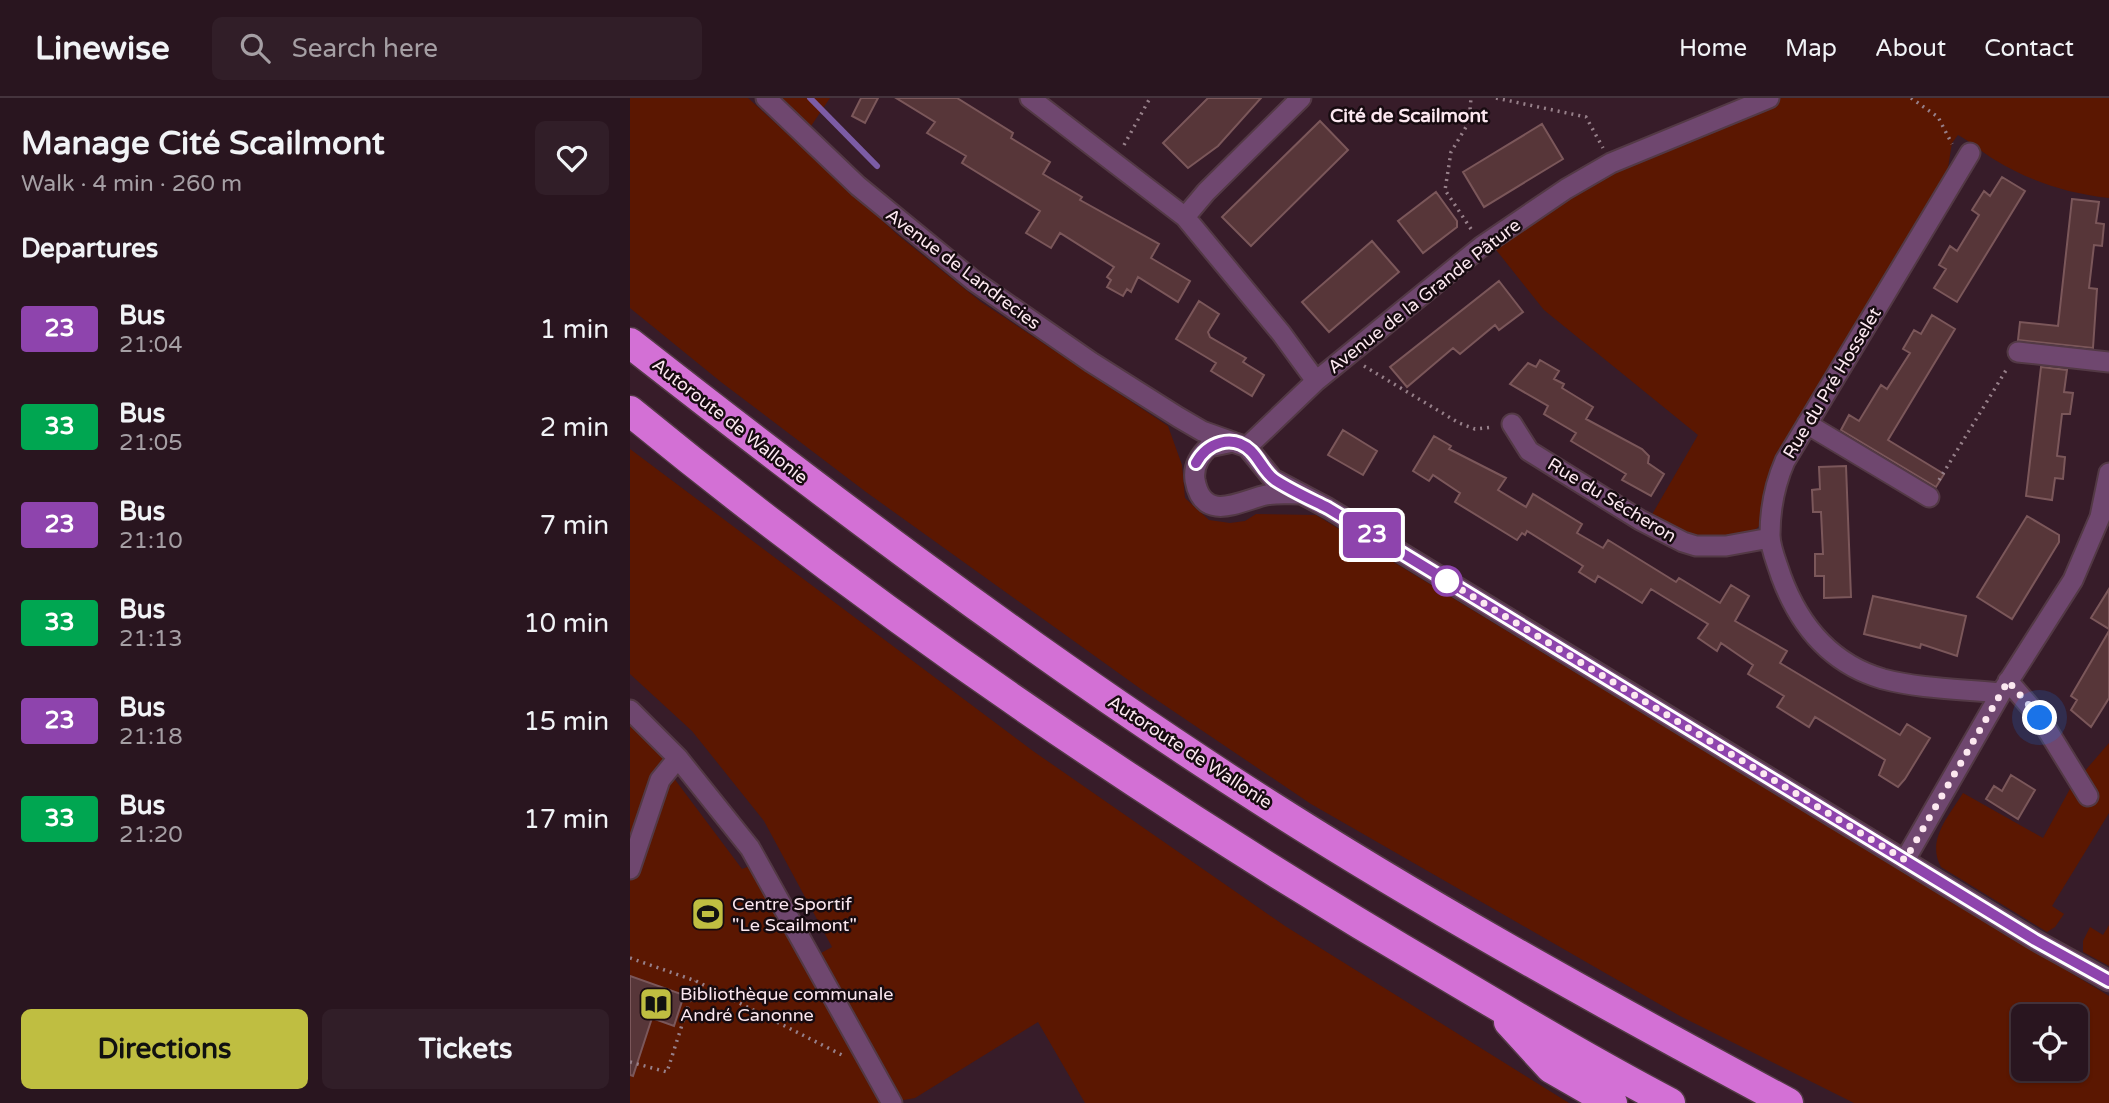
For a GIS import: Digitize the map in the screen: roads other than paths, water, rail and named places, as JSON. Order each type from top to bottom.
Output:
[{"type":"highway","name":"Autoroute de Wallonie","points":[[630,343],[845,510],[1093,688],[1217,771],[1373,870],[1505,947],[1788,1103]]},
{"type":"highway","points":[[630,411],[788,537],[1059,732],[1346,916],[1670,1103]]},
{"type":"highway","points":[[1490,1001],[1551,1068],[1612,1103]]},
{"type":"street","name":"Avenue de Landrecies","points":[[766,98],[858,186],[933,251],[1080,355],[1208,434],[1248,450]]},
{"type":"street","points":[[1030,98],[1185,217],[1281,333],[1316,382]]},
{"type":"street","points":[[1185,217],[1206,192],[1301,98]]},
{"type":"street","name":"Avenue de la Grande Pâture","points":[[1248,450],[1316,382],[1482,246],[1611,163],[1769,98]]},
{"type":"street","name":"Rue du Pré Hosselet","points":[[1967,158],[1785,461],[1777,482],[1770,538],[1783,582],[1805,624],[1818,641],[1843,661],[1881,678],[1902,683],[2005,687]]},
{"type":"street","points":[[2018,352],[2109,362]]},
{"type":"street","points":[[1178,416],[1193,446],[1196,485],[1209,502],[1230,508],[1250,500],[1282,493],[1300,494]]},
{"type":"street","points":[[1807,424],[1929,497]]},
{"type":"street","name":"Rue du Sécheron","points":[[1512,425],[1529,451],[1640,520],[1683,542],[1696,546],[1726,546],[1770,538]]},
{"type":"street","points":[[1196,463],[1209,447],[1229,441],[1248,450],[1273,479],[2109,981]]},
{"type":"street","points":[[1248,450],[1261,482],[1250,500]]},
{"type":"street","points":[[1905,860],[2005,687],[2073,580],[2100,517],[2109,473]]},
{"type":"street","points":[[2005,687],[2040,718],[2088,796]]},
{"type":"street","points":[[630,710],[678,758],[750,848],[890,1102]]},
{"type":"street","points":[[630,869],[638,818],[660,780],[678,758]]},
{"type":"waterway","points":[[810,98],[877,166]]},
{"type":"place","name":"Centre Sportif \"Le Scailmont\"","points":[[708,914]]},
{"type":"place","name":"Bibliothèque communale André Canonne","points":[[656,1004]]},
{"type":"district","name":"Cité de Scailmont","points":[[1409,116]]}]
